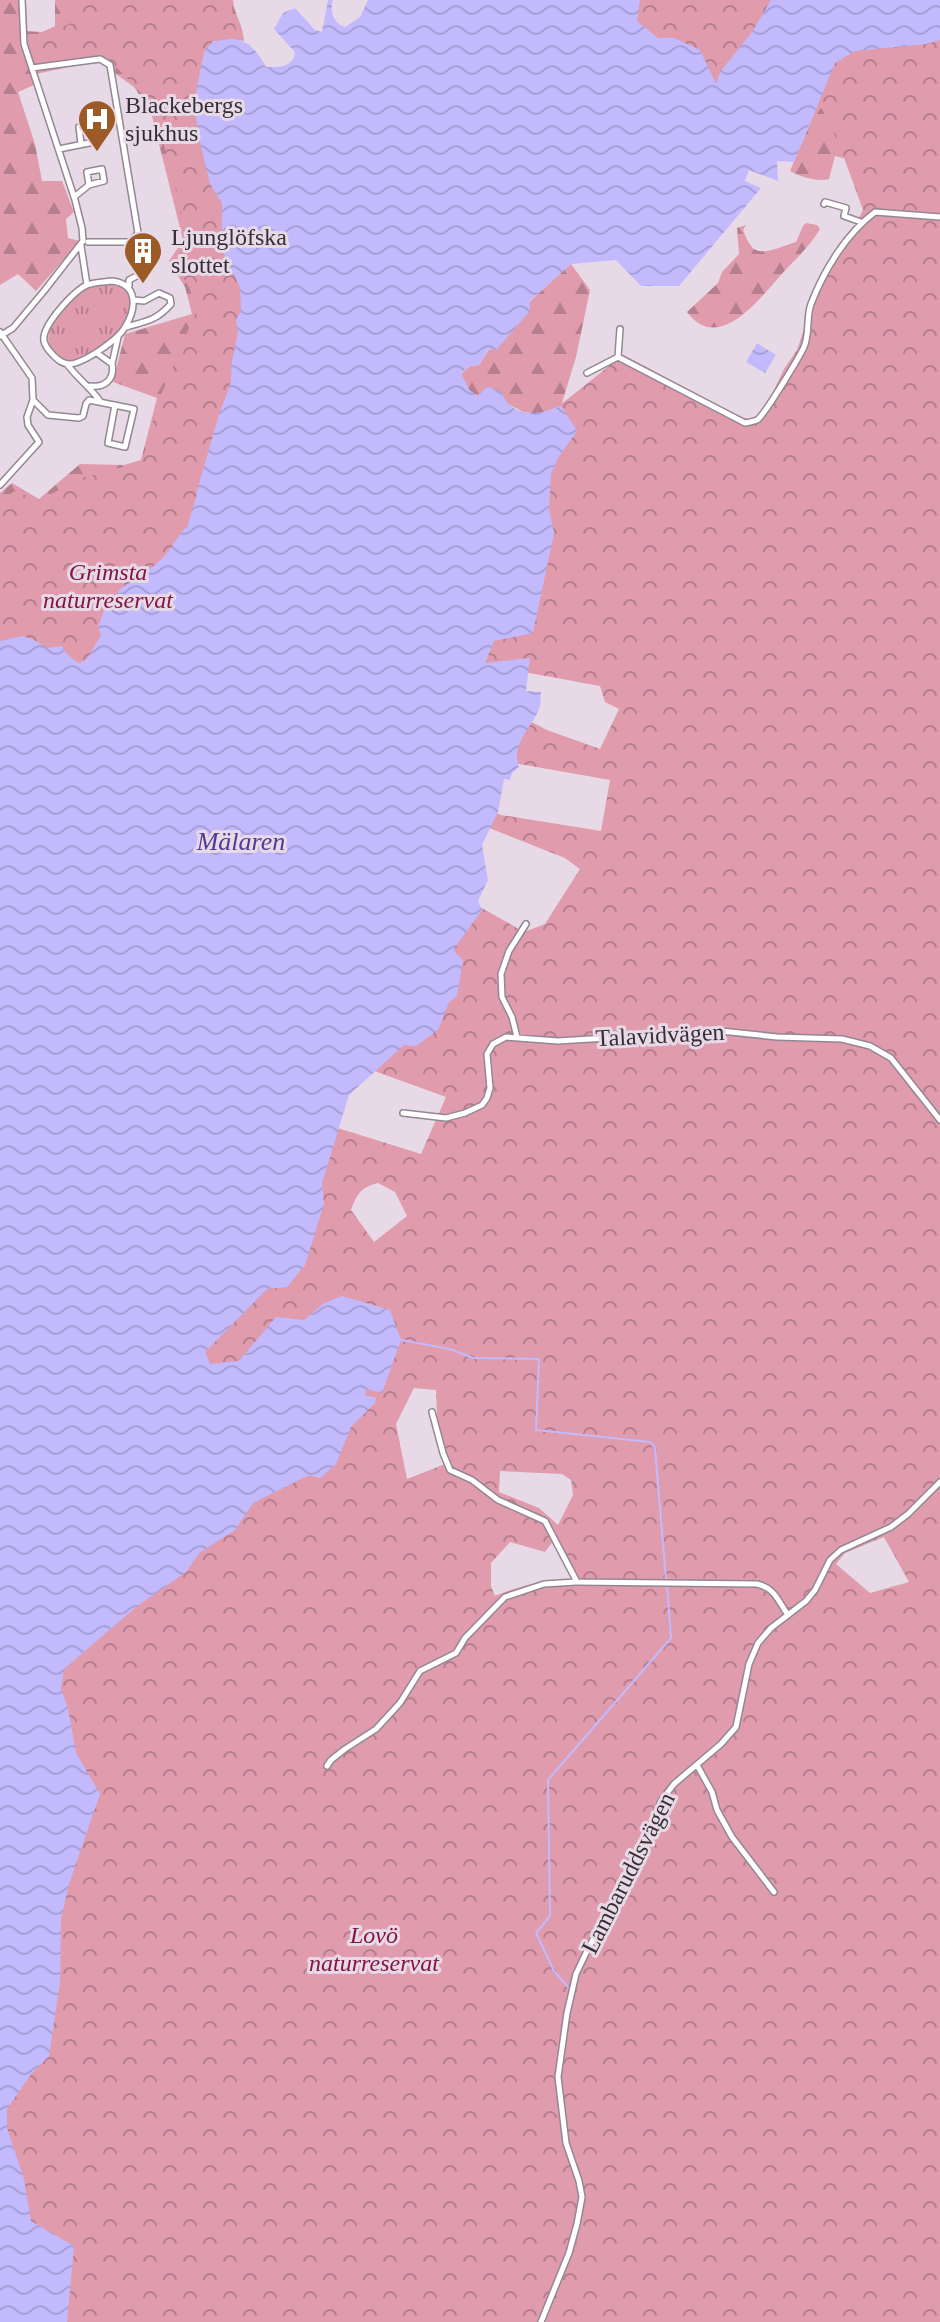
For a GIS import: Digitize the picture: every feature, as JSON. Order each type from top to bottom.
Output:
[{"type":"street","points":[[22,0],[24,44],[74,197],[82,228],[87,285]]},
{"type":"street","points":[[0,485],[39,442],[28,425],[27,417],[33,400],[32,378],[1,334],[13,328],[84,243],[131,242],[138,233],[110,65],[100,59],[32,68]]},
{"type":"street","points":[[59,149],[99,141],[96,124],[79,127],[81,144]]},
{"type":"street","points":[[74,197],[89,185]]},
{"type":"street","points":[[824,204],[846,208],[844,216],[862,222]]},
{"type":"street","points":[[618,357],[745,423],[757,419],[768,408],[804,347],[809,307],[827,270],[862,222],[875,212],[940,217]]},
{"type":"street","points":[[67,364],[97,353],[126,327],[134,300],[129,280],[150,269]]},
{"type":"street","points":[[101,401],[90,386],[46,347],[43,340],[45,330],[65,303],[87,285],[112,281],[125,283],[129,287]]},
{"type":"street","points":[[126,327],[162,315],[171,304],[170,298],[159,293],[144,301],[134,300]]},
{"type":"street","points":[[618,357],[620,329]]},
{"type":"street","points":[[90,386],[109,381],[113,374],[112,364],[119,335]]},
{"type":"street","points":[[97,353],[112,364]]},
{"type":"street","points":[[587,373],[618,357]]},
{"type":"street","points":[[33,400],[48,415],[79,418],[83,416],[89,400],[101,401],[134,409],[125,447],[108,443],[115,405]]},
{"type":"street","points":[[403,1113],[446,1118],[482,1105],[489,1093],[486,1061],[489,1049],[499,1039],[517,1037],[502,997],[501,974],[509,951],[526,924]]},
{"type":"street","name":"Talavidvägen","points":[[517,1037],[558,1041],[721,1031],[858,1041],[891,1058],[940,1120]]},
{"type":"street","points":[[432,1412],[450,1470],[472,1480],[498,1500],[545,1521],[577,1582]]},
{"type":"street","name":"Lambaruddsvägen","points":[[541,2322],[569,2253],[582,2197],[566,2143],[558,2077],[576,1974],[646,1839],[661,1801],[674,1784],[736,1727],[749,1664],[758,1643],[771,1628],[806,1601],[830,1560],[841,1550],[891,1527],[940,1482]]},
{"type":"street","points":[[327,1766],[345,1749],[376,1729],[400,1703],[420,1671],[456,1653],[465,1638],[505,1597],[544,1584],[757,1584],[774,1592],[788,1615]]},
{"type":"street","points":[[697,1765],[732,1837],[774,1892]]},
{"type":"green space","points":[[0,0],[24,0],[24,31],[42,32],[55,26],[55,0],[233,0],[244,41],[231,38],[210,183],[188,427],[0,641],[0,493],[12,483],[39,499],[80,464],[124,465],[141,460],[157,398],[113,382],[125,334],[192,314],[185,287],[169,261],[183,240],[151,112],[134,87],[98,61],[31,75],[34,85],[18,92],[35,144],[42,181],[62,181],[74,212],[66,219],[68,238],[80,241],[36,291],[18,274],[0,285]]},
{"type":"green space","name":"Grimsta naturreservat","points":[[66,0],[231,0],[234,23],[287,175],[249,576],[0,741],[0,503],[14,491],[39,500],[85,477],[142,462],[158,402],[195,314],[190,289],[175,263],[186,242],[154,107],[106,56],[32,58],[30,54],[32,49],[26,41],[72,23]]},
{"type":"green space","name":"Lovö naturreservat","points":[[491,0],[940,0],[940,2322],[0,2322],[0,1393]],"holes":[[[798,102],[822,109],[839,144],[863,210],[849,238],[825,267],[806,307],[804,329],[797,350],[759,415],[749,419],[740,417],[622,354],[560,405],[550,428],[498,418],[444,378],[576,252]],[[524,672],[600,686],[605,702],[619,709],[600,749],[547,730],[514,713]],[[496,760],[610,780],[601,831],[501,815],[486,808]],[[489,828],[565,858],[580,869],[545,924],[524,932],[459,895]],[[358,1065],[446,1097],[421,1154],[325,1124]],[[378,1183],[395,1192],[407,1216],[374,1242],[351,1210],[358,1195]],[[414,1388],[436,1390],[438,1442],[445,1464],[407,1479],[396,1424]],[[500,1471],[562,1474],[571,1480],[573,1495],[558,1525],[539,1508],[499,1492]],[[884,1537],[909,1582],[870,1593],[836,1564],[845,1553]],[[554,1540],[572,1578],[571,1581],[532,1584],[495,1596],[491,1586],[491,1563],[510,1542],[545,1552]]]},
{"type":"green space","points":[[835,64],[847,159],[835,156],[829,179],[819,180],[790,171]]},
{"type":"green space","points":[[806,223],[817,225],[820,229],[816,236],[761,298],[737,319],[712,327],[699,323],[687,312],[718,283],[722,272],[739,254],[737,228],[746,225],[743,230],[750,245],[764,251],[796,242]]},
{"type":"green space","points":[[571,264],[590,290],[576,357],[561,406],[539,414],[523,412],[506,403],[479,397],[469,390],[461,374],[470,366],[479,365],[509,324]]},
{"type":"green space","points":[[107,283],[125,288],[129,294],[131,308],[124,324],[116,336],[93,352],[73,361],[62,360],[49,343],[51,327],[65,307],[84,290]]},
{"type":"water","name":"Mälaren","points":[[328,0],[333,0],[335,20],[345,27],[360,17],[368,0],[640,0],[637,21],[658,38],[674,38],[700,50],[716,84],[720,72],[752,32],[771,0],[940,0],[940,40],[855,51],[835,63],[794,162],[777,161],[778,181],[749,170],[745,181],[761,188],[679,286],[641,286],[616,260],[571,264],[530,301],[530,311],[497,349],[488,350],[479,365],[470,366],[461,373],[469,390],[478,396],[488,386],[501,392],[506,401],[519,411],[544,412],[561,406],[577,431],[551,474],[549,509],[554,533],[533,633],[494,641],[485,663],[530,658],[526,691],[541,692],[540,706],[520,743],[519,767],[510,780],[504,779],[498,812],[482,845],[488,880],[478,901],[482,910],[453,950],[463,960],[457,996],[449,1002],[438,1030],[416,1046],[404,1045],[349,1095],[322,1183],[324,1204],[305,1265],[287,1287],[267,1289],[205,1352],[210,1364],[239,1361],[276,1317],[304,1320],[324,1303],[342,1296],[390,1310],[401,1340],[382,1393],[366,1389],[365,1395],[376,1398],[375,1403],[351,1427],[336,1464],[320,1478],[309,1475],[253,1503],[235,1530],[199,1553],[186,1572],[136,1607],[64,1669],[61,1689],[68,1708],[76,1753],[100,1794],[69,1884],[61,1919],[60,1982],[49,2056],[31,2074],[7,2109],[7,2128],[24,2179],[31,2221],[74,2246],[67,2322],[0,2322],[0,641],[23,636],[47,648],[62,646],[80,663],[87,659],[101,635],[98,627],[106,604],[112,604],[123,587],[134,582],[135,577],[160,560],[188,526],[230,385],[238,333],[236,320],[241,311],[240,287],[222,250],[222,203],[210,184],[199,138],[194,102],[204,52],[213,41],[238,40],[253,48],[266,67],[285,66],[295,52],[274,29],[283,13],[295,8],[315,30],[322,32]]},
{"type":"water","points":[[757,343],[776,355],[765,373],[746,362]]},
{"type":"waterway","points":[[401,1340],[450,1349],[473,1358],[539,1359],[536,1430],[650,1442],[655,1448],[666,1580]]},
{"type":"waterway","points":[[569,1988],[554,1971],[536,1933],[550,1916],[548,1780],[671,1638],[667,1585]]},
{"type":"waterway","points":[[544,2322],[557,2289]]},
{"type":"place","name":"Blackebergs sjukhus","points":[[97,153]]},
{"type":"place","name":"Ljunglöfska slottet","points":[[143,285]]}]
